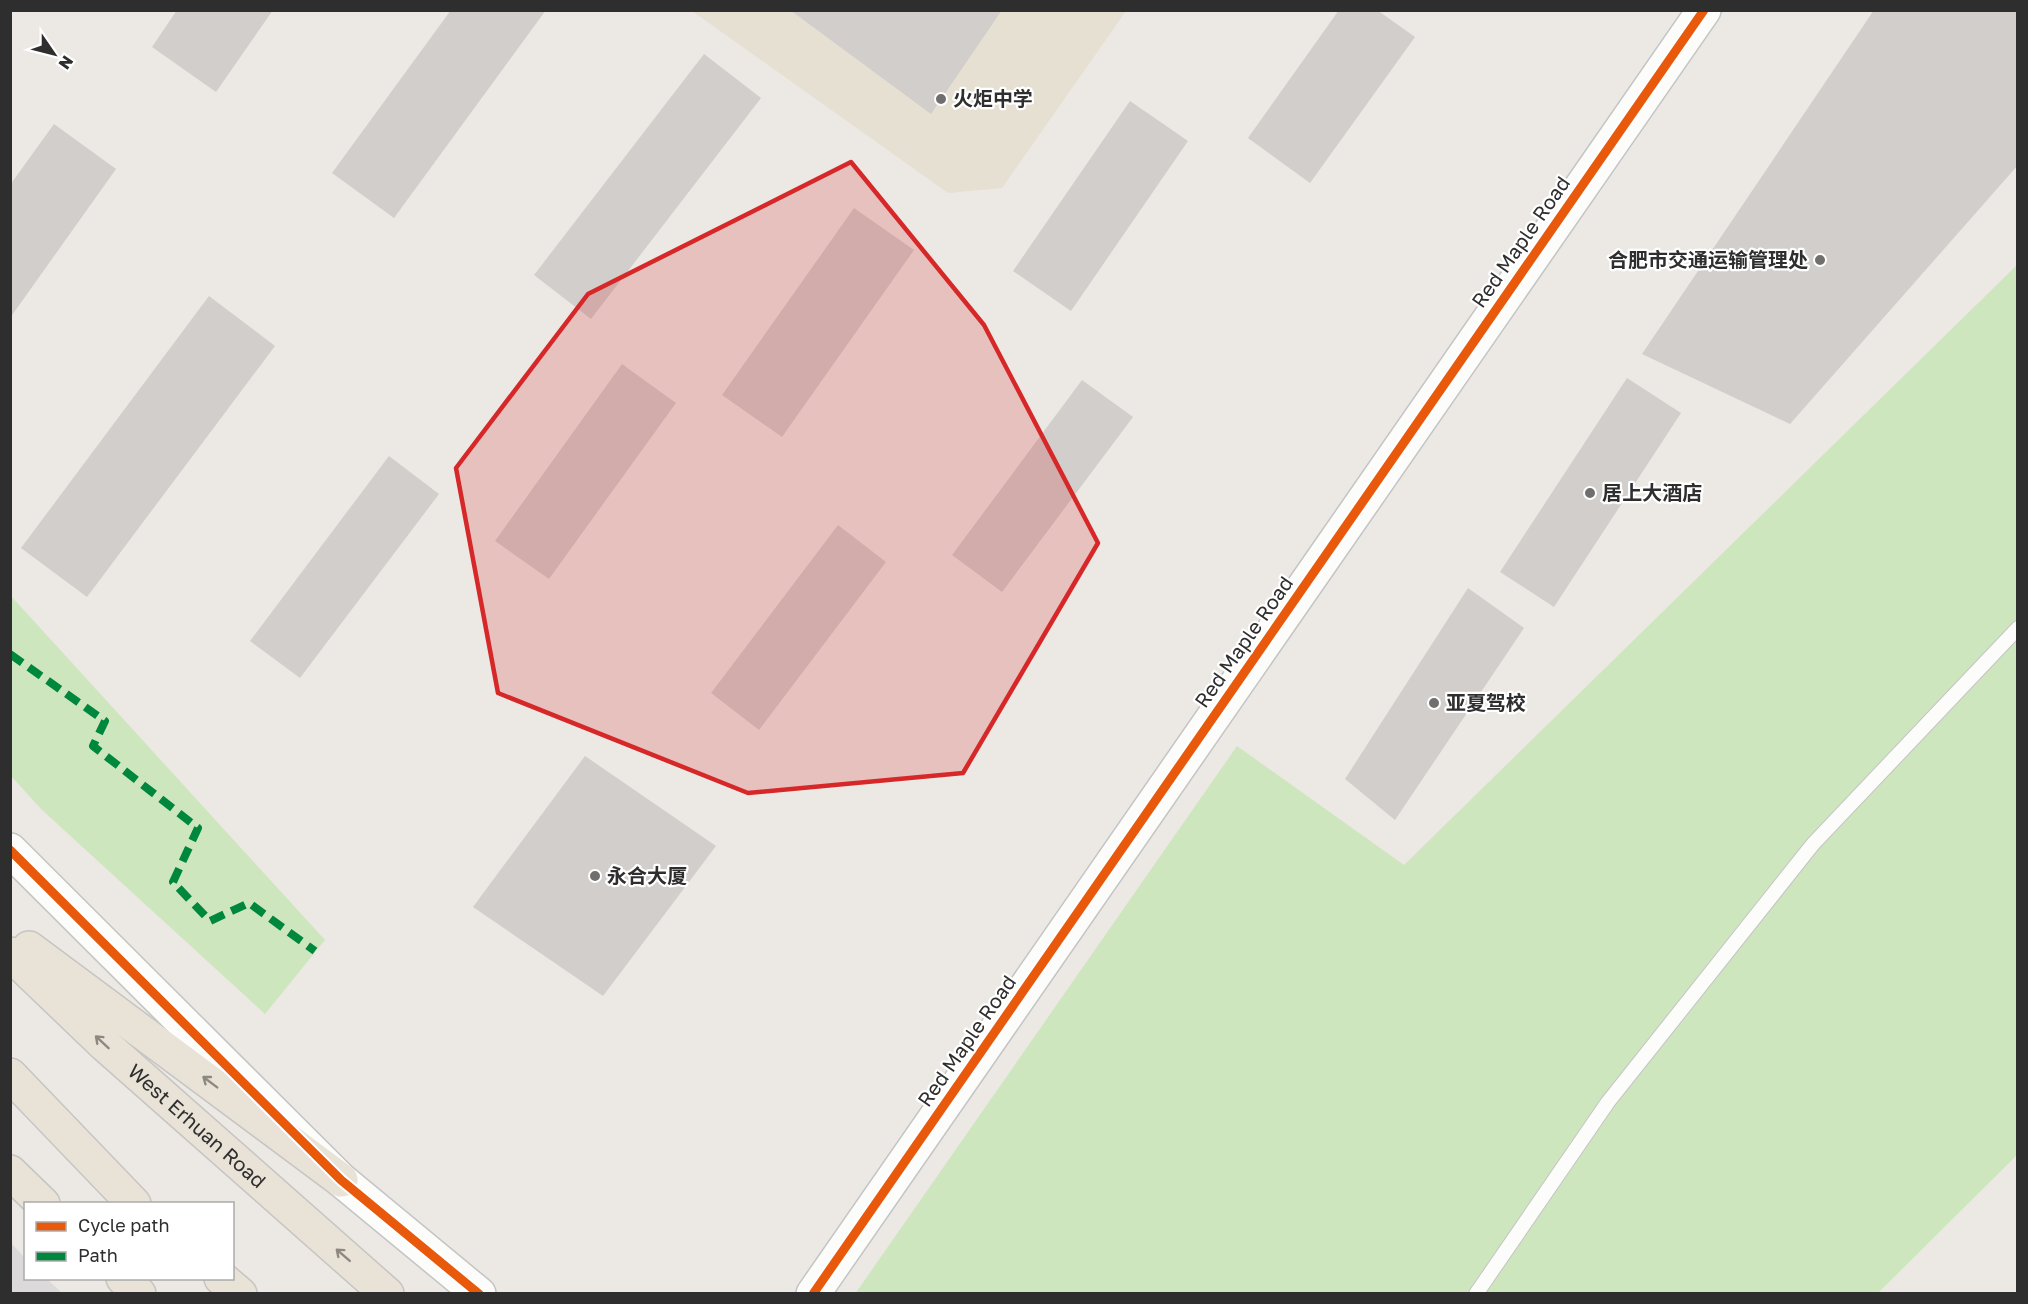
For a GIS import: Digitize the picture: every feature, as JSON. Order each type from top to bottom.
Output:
[{"type":"highway","points":[[10,934],[341,1180]]},
{"type":"highway","name":"West Erhuan Road","points":[[10,954],[105,1045],[387,1293]]},
{"type":"highway","points":[[10,1075],[132,1202]]},
{"type":"highway","points":[[10,1107],[132,1202]]},
{"type":"highway","points":[[125,1280],[139,1293]]},
{"type":"highway","points":[[224,1280],[240,1293]]},
{"type":"street","name":"Red Maple Road","points":[[813,1293],[1704,10]]},
{"type":"street","points":[[10,850],[341,1180],[479,1293]]},
{"type":"lane","points":[[1476,1293],[1608,1102],[1813,844],[2018,628]]},
{"type":"highlighted area","points":[[851,162],[984,325],[1098,543],[963,773],[748,793],[498,693],[456,468],[588,294]]},
{"type":"shaded area","name":"火炬中学","points":[[692,11],[1126,11],[1002,188],[948,193]]},
{"type":"shaded area","points":[[11,1243],[24,1257],[24,1280],[48,1280],[62,1293],[11,1293]]},
{"type":"green space","points":[[2017,265],[2017,1155],[1878,1293],[855,1294],[1237,746],[1404,865]]},
{"type":"green space","points":[[11,596],[325,940],[265,1014],[41,809],[11,776]]},
{"type":"building","points":[[177,10],[273,10],[216,92],[152,47]]},
{"type":"building","points":[[451,10],[546,10],[394,218],[332,173]]},
{"type":"building","points":[[790,10],[1002,10],[931,114]]},
{"type":"building","points":[[1339,10],[1377,10],[1415,37],[1310,183],[1248,138]]},
{"type":"building","name":"合肥市交通运输管理处","points":[[1874,10],[2018,10],[2018,165],[1790,424],[1642,354]]},
{"type":"building","points":[[704,54],[761,98],[591,319],[534,275]]},
{"type":"building","points":[[1130,101],[1188,141],[1071,311],[1013,271]]},
{"type":"building","points":[[54,124],[116,169],[10,318],[10,185]]},
{"type":"building","points":[[854,208],[914,250],[782,437],[722,395]]},
{"type":"building","points":[[209,296],[275,346],[87,597],[21,548]]},
{"type":"building","points":[[622,364],[676,403],[549,579],[495,541]]},
{"type":"building","name":"居上大酒店","points":[[1627,378],[1681,413],[1554,607],[1500,572]]},
{"type":"building","points":[[1082,380],[1133,417],[1002,592],[952,555]]},
{"type":"building","points":[[389,456],[439,494],[300,678],[250,641]]},
{"type":"building","points":[[838,525],[886,562],[759,730],[711,693]]},
{"type":"building","name":"亚夏驾校","points":[[1468,588],[1524,628],[1395,820],[1345,779]]},
{"type":"building","name":"永合大厦","points":[[585,756],[716,846],[603,996],[473,907]]},
{"type":"marked path","points":[[10,654],[105,721],[93,746],[198,828],[173,882],[210,921],[249,903],[315,951]]},
{"type":"cycle path","points":[[813,1294],[1704,10]]},
{"type":"cycle path","points":[[10,850],[341,1180],[479,1294]]},
{"type":"place","name":"火炬中学","points":[[941,99]]},
{"type":"place","name":"合肥市交通运输管理处","points":[[1820,260]]},
{"type":"place","name":"居上大酒店","points":[[1590,493]]},
{"type":"place","name":"亚夏驾校","points":[[1434,703]]},
{"type":"place","name":"永合大厦","points":[[595,876]]}]
